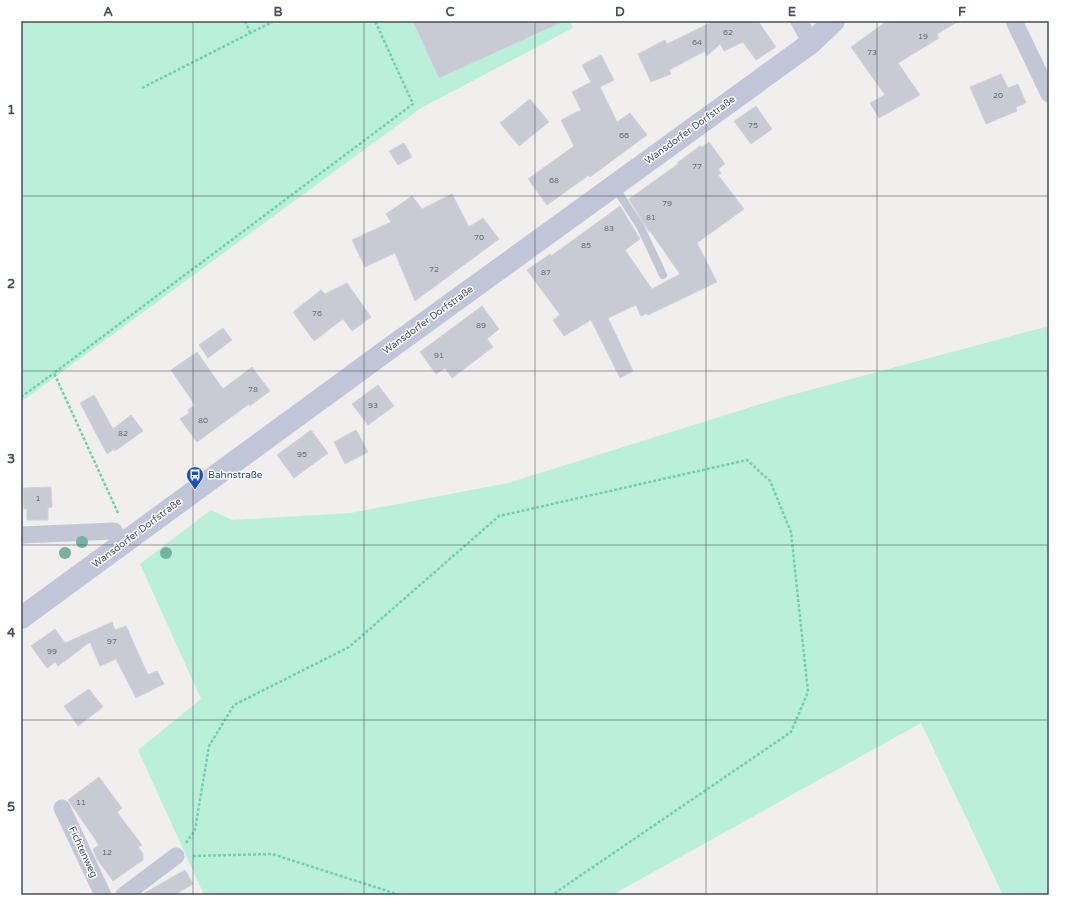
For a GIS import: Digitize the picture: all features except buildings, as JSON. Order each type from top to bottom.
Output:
[{"type":"street","points":[[799,21],[811,43]]},
{"type":"street","name":"Wansdorfer Dorfstraße","points":[[21,618],[118,537],[614,185],[811,43],[834,21]]},
{"type":"street","points":[[1014,21],[1049,94]]},
{"type":"street","points":[[21,535],[118,537]]},
{"type":"street","name":"Fichtenweg","points":[[62,808],[103,895]]},
{"type":"street","points":[[124,895],[176,856]]},
{"type":"lane","points":[[614,185],[640,226],[663,275]]},
{"type":"path","points":[[245,21],[250,33]]},
{"type":"path","points":[[142,88],[274,21]]},
{"type":"path","points":[[21,397],[413,104],[375,21]]},
{"type":"path","points":[[54,372],[118,511],[118,537]]},
{"type":"path","points":[[176,856],[195,830],[209,746],[234,705],[349,647],[499,516],[747,460],[770,481],[791,532],[808,692],[791,732],[552,895]]},
{"type":"path","points":[[176,856],[272,854],[400,895]]},
{"type":"green space","points":[[21,21],[570,21],[573,28],[421,108],[21,402]]},
{"type":"green space","points":[[1049,326],[1049,895],[1003,895],[921,723],[612,895],[204,895],[138,750],[201,699],[140,564],[211,510],[232,520],[350,513],[508,483],[780,398]]},
{"type":"place","name":"Bahnstraße","points":[[195,490]]}]
